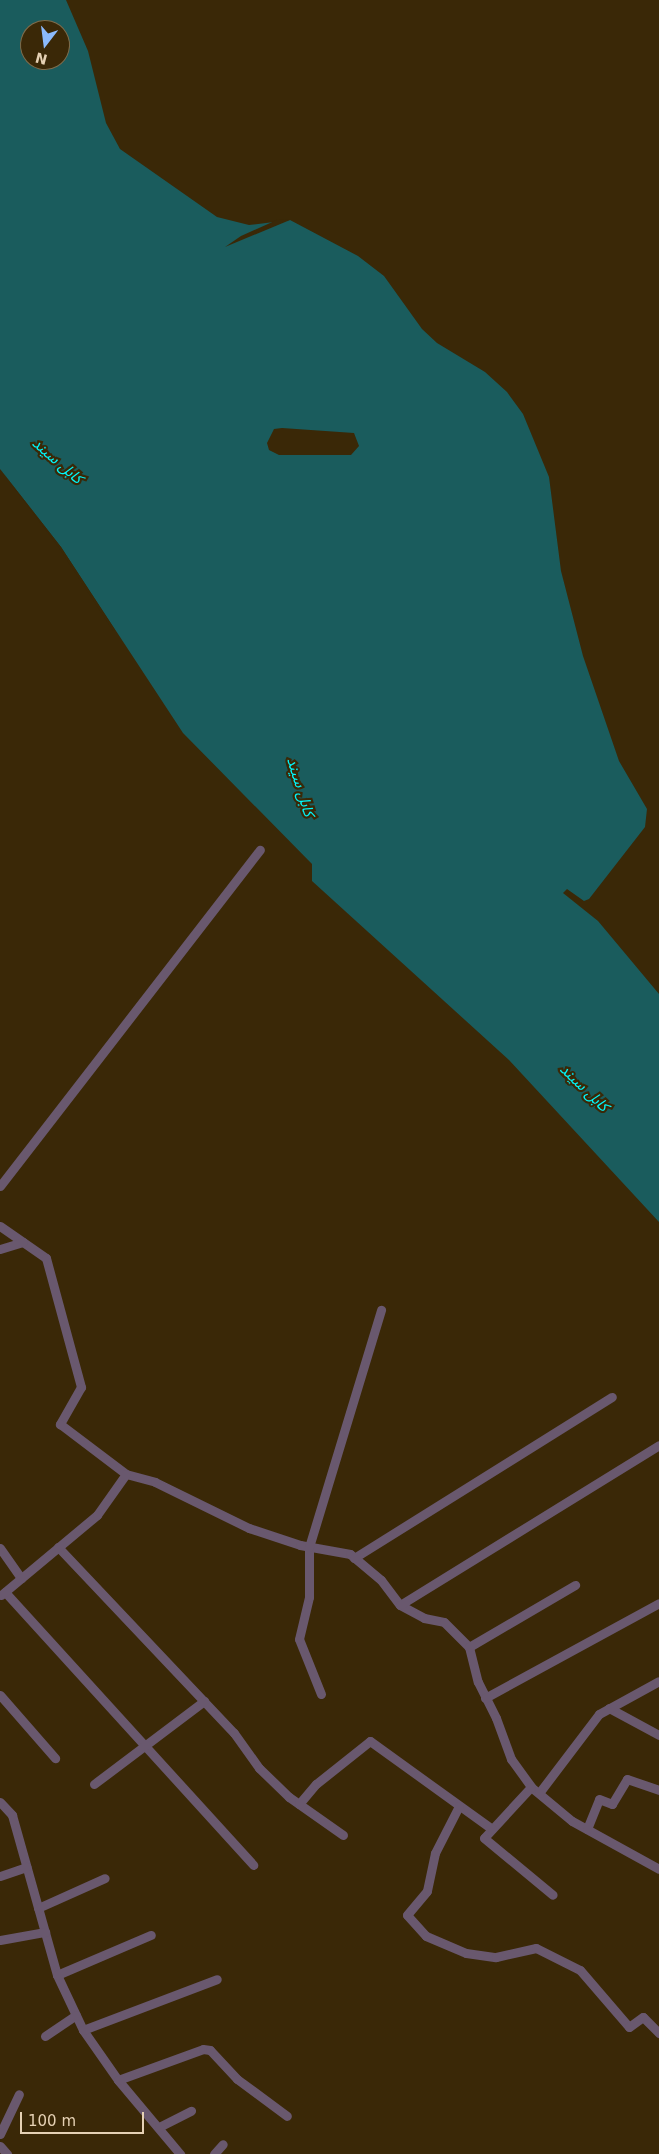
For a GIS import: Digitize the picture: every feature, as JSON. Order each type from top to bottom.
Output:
[{"type":"street","points":[[0,1186],[260,850]]},
{"type":"street","points":[[0,1226],[46,1258],[81,1387],[60,1424],[126,1474],[155,1482],[249,1528],[309,1547],[350,1554],[381,1580],[400,1606],[424,1618],[444,1622],[469,1647],[485,1698],[511,1759],[531,1786],[572,1821],[659,1868]]},
{"type":"street","points":[[0,1249],[22,1242]]},
{"type":"street","points":[[321,1694],[299,1639],[309,1597],[309,1547],[381,1310]]},
{"type":"street","points":[[354,1558],[612,1397]]},
{"type":"street","points":[[400,1606],[659,1445]]},
{"type":"street","points":[[126,1474],[97,1514],[2,1594],[253,1865]]},
{"type":"street","points":[[58,1547],[234,1733],[258,1768],[299,1804],[343,1835]]},
{"type":"street","points":[[0,1548],[21,1578]]},
{"type":"street","points":[[469,1647],[575,1586]]},
{"type":"street","points":[[485,1698],[659,1603]]},
{"type":"street","points":[[538,1793],[599,1714],[659,1681]]},
{"type":"street","points":[[0,1695],[55,1758]]},
{"type":"street","points":[[94,1784],[204,1700]]},
{"type":"street","points":[[609,1708],[659,1735]]},
{"type":"street","points":[[299,1804],[316,1784],[370,1741],[492,1829]]},
{"type":"street","points":[[588,1829],[599,1799],[612,1804],[627,1779],[659,1790]]},
{"type":"street","points":[[531,1786],[484,1838],[553,1895]]},
{"type":"street","points":[[0,1802],[12,1816],[57,1975],[83,2030],[118,2080],[180,2154]]},
{"type":"street","points":[[459,1806],[435,1853],[427,1891],[407,1915],[426,1936],[466,1953],[496,1957],[536,1948],[580,1970],[629,2027],[643,2017],[659,2033]]},
{"type":"street","points":[[0,1876],[26,1867]]},
{"type":"street","points":[[38,1908],[104,1878]]},
{"type":"street","points":[[0,1940],[45,1932]]},
{"type":"street","points":[[57,1975],[151,1935]]},
{"type":"street","points":[[83,2030],[217,1979]]},
{"type":"street","points":[[45,2036],[76,2015]]},
{"type":"street","points":[[118,2080],[203,2049],[210,2050],[237,2079],[287,2116]]},
{"type":"street","points":[[0,2134],[19,2094]]},
{"type":"street","points":[[159,2127],[191,2111]]},
{"type":"street","points":[[214,2154],[223,2144]]},
{"type":"street","points":[[0,2146],[7,2154]]},
{"type":"water","name":"کابل سيند","points":[[0,0],[66,0],[88,51],[106,123],[120,149],[217,217],[249,225],[290,220],[358,256],[384,276],[422,329],[437,343],[485,372],[507,392],[523,414],[549,477],[561,571],[583,656],[619,761],[647,809],[645,827],[589,899],[584,901],[567,889],[563,893],[598,921],[659,994],[659,1222],[509,1060],[312,881],[312,864],[183,733],[61,547],[0,469]],"holes":[[[282,428],[354,433],[359,446],[351,455],[279,455],[269,450],[267,443],[274,429]]]},
{"type":"pier","points":[[279,219],[290,220],[225,247],[241,236]]},
{"type":"pier","points":[[0,469],[61,547],[115,630],[113,631],[59,548]]}]
